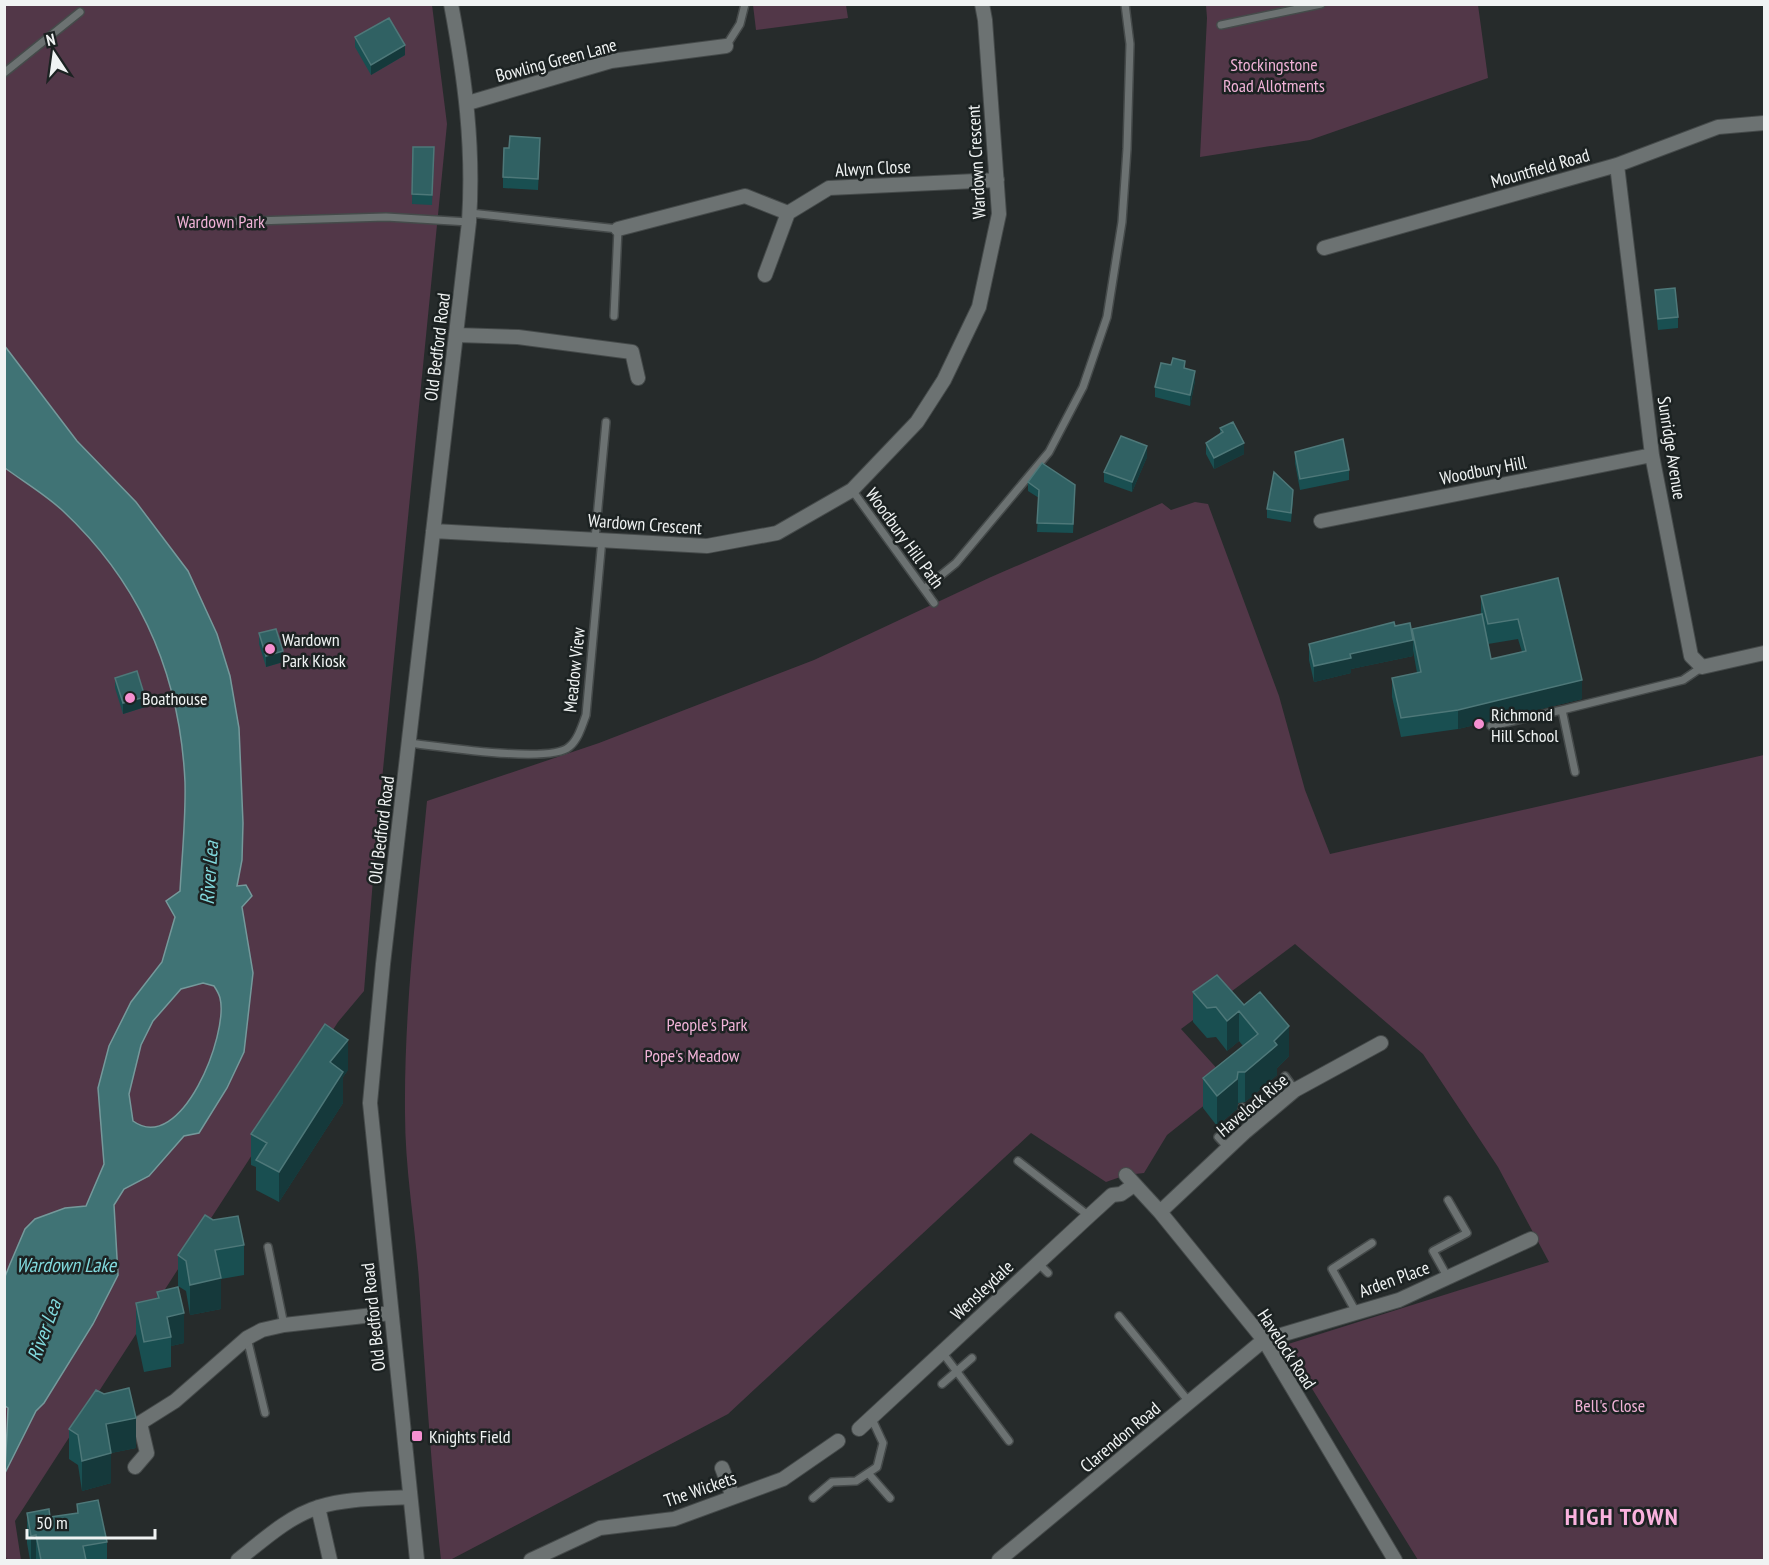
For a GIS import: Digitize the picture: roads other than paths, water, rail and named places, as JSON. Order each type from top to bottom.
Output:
[{"type":"street","name":"Old Bedford Road","points":[[417,1560],[370,1102],[457,335],[472,177],[468,103],[451,4]]},
{"type":"street","name":"Wardown Crescent","points":[[434,531],[707,546],[777,533],[852,490],[916,422],[944,380],[979,307],[988,275],[999,214],[982,4]]},
{"type":"street","name":"Bowling Green Lane","points":[[468,103],[611,61],[726,46]]},
{"type":"street","name":"Mountfield Road","points":[[1324,248],[1617,165],[1718,127],[1764,123]]},
{"type":"street","name":"Sunridge Avenue","points":[[1617,165],[1653,455],[1691,656],[1702,667]]},
{"type":"street","name":"Alwyn Close","points":[[788,213],[828,188],[997,180]]},
{"type":"street","points":[[618,229],[745,196],[788,213],[765,275]]},
{"type":"street","points":[[457,335],[518,337],[632,352],[638,378]]},
{"type":"street","name":"Woodbury Hill","points":[[1321,521],[1653,455]]},
{"type":"street","points":[[1702,667],[1764,653]]},
{"type":"street","name":"Havelock Rise","points":[[1160,1212],[1254,1124],[1295,1090],[1380,1043]]},
{"type":"street","name":"Havelock Road","points":[[1130,1180],[1160,1212],[1264,1340],[1395,1560]]},
{"type":"street","name":"Wensleydale","points":[[859,1429],[942,1352],[1043,1268],[1089,1216],[1112,1196],[1121,1194],[1130,1180]]},
{"type":"street","name":"Arden Place","points":[[1264,1340],[1399,1300],[1531,1239]]},
{"type":"street","points":[[135,1467],[147,1453],[140,1423],[175,1401],[247,1338],[262,1330],[284,1325],[391,1313]]},
{"type":"street","name":"Clarendon Road","points":[[999,1560],[1264,1340]]},
{"type":"street","name":"The Wickets","points":[[531,1560],[600,1528],[674,1519],[783,1479],[838,1441]]},
{"type":"street","points":[[722,1468],[733,1497]]},
{"type":"street","points":[[238,1560],[274,1531],[318,1507],[358,1500],[410,1497]]},
{"type":"street","points":[[318,1507],[330,1560]]},
{"type":"lane","points":[[726,46],[740,24],[745,4]]},
{"type":"lane","points":[[924,589],[956,563],[1049,452],[1087,377],[1107,317],[1122,222],[1130,44],[1125,4]]},
{"type":"lane","points":[[1221,25],[1321,4]]},
{"type":"lane","points":[[4,73],[80,12]]},
{"type":"lane","points":[[217,222],[469,217],[618,229],[614,316]]},
{"type":"lane","points":[[598,539],[606,422]]},
{"type":"lane","name":"Woodbury Hill Path","points":[[852,490],[934,603]]},
{"type":"lane","name":"Meadow View","points":[[409,743],[514,754],[552,753],[568,748],[580,732],[586,715],[598,539]]},
{"type":"lane","points":[[1491,726],[1662,683],[1683,680],[1702,667]]},
{"type":"lane","points":[[1562,710],[1575,772]]},
{"type":"lane","points":[[1285,1076],[1295,1090]]},
{"type":"lane","points":[[1242,1107],[1254,1124]]},
{"type":"lane","points":[[1218,1137],[1228,1148]]},
{"type":"lane","points":[[1018,1161],[1089,1216]]},
{"type":"lane","points":[[1448,1200],[1467,1233],[1433,1251],[1448,1278]]},
{"type":"lane","points":[[1356,1312],[1332,1269],[1372,1244]]},
{"type":"lane","points":[[268,1246],[284,1325]]},
{"type":"lane","points":[[1119,1316],[1190,1402]]},
{"type":"lane","points":[[247,1338],[265,1413]]},
{"type":"lane","points":[[942,1352],[1009,1441]]},
{"type":"lane","points":[[942,1384],[972,1358]]},
{"type":"lane","points":[[813,1498],[832,1482],[856,1481],[877,1467],[883,1443],[871,1417]]},
{"type":"lane","points":[[868,1473],[890,1498]]},
{"type":"water","name":"Wardown Lake","points":[[4,345],[77,441],[136,502],[188,571],[217,634],[230,676],[239,728],[243,823],[242,860],[237,886],[246,885],[252,896],[242,907],[253,973],[244,1052],[227,1088],[199,1133],[184,1136],[149,1176],[124,1189],[114,1205],[118,1275],[93,1324],[44,1403],[36,1411],[5,1473],[8,1408],[4,1405],[4,1279],[25,1229],[35,1219],[65,1208],[86,1206],[104,1164],[98,1088],[109,1046],[131,1002],[162,962],[175,917],[166,901],[180,891],[185,782],[182,743],[165,668],[135,601],[114,569],[90,539],[63,511],[5,468]],"holes":[[[203,983],[214,986],[220,998],[221,1015],[209,1062],[198,1086],[184,1107],[168,1122],[151,1127],[133,1121],[129,1094],[141,1045],[153,1021],[181,989]]]},
{"type":"place","name":"Wardown Park Kiosk","points":[[270,649]]},
{"type":"place","name":"Boathouse","points":[[130,698]]},
{"type":"place","name":"Richmond Hill School","points":[[1479,724]]},
{"type":"place","name":"Knights Field","points":[[417,1436]]},
{"type":"district","name":"HIGH TOWN","points":[[1622,1516]]},
{"type":"park label","name":"Stockingstone Road Allotments","points":[[1274,74]]},
{"type":"park label","name":"Wardown Park","points":[[221,221]]},
{"type":"park label","name":"People's Park","points":[[707,1024]]},
{"type":"park label","name":"Pope's Meadow","points":[[692,1055]]},
{"type":"park label","name":"Bell's Close","points":[[1610,1405]]},
{"type":"water label","name":"River Lea","points":[[209,873]]},
{"type":"water label","name":"River Lea","points":[[44,1330]]}]
